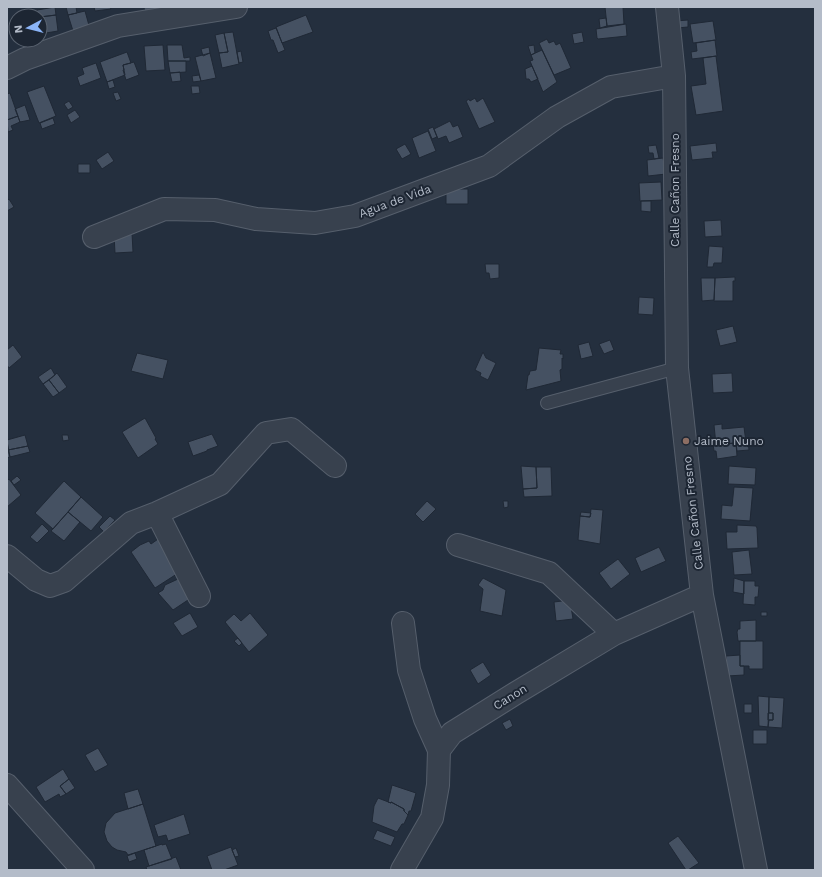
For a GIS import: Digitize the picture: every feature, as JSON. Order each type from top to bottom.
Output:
[{"type":"street","points":[[7,48],[16,64],[118,26],[236,7]]},
{"type":"street","name":"Calle Cañon Fresno","points":[[667,7],[674,76],[677,368],[702,594],[756,870]]},
{"type":"street","name":"Agua de Vida","points":[[94,237],[164,209],[215,210],[256,219],[316,223],[355,216],[489,166],[557,117],[611,87],[674,76]]},
{"type":"street","points":[[7,556],[36,580],[50,586],[64,581],[132,523],[220,484],[266,433],[291,430],[335,466]]},
{"type":"street","points":[[157,513],[199,596]]},
{"type":"street","points":[[458,546],[549,574],[614,634]]},
{"type":"street","name":"Canon","points":[[439,750],[452,733],[614,634],[702,594]]},
{"type":"street","points":[[402,870],[432,818],[438,785],[439,750],[425,719],[409,670],[403,623]]},
{"type":"street","points":[[7,785],[83,870]]},
{"type":"lane","points":[[547,403],[677,368]]},
{"type":"building","points":[[55,7],[56,15],[48,16],[48,8]]},
{"type":"building","points":[[66,7],[76,7],[77,13],[68,15]]},
{"type":"building","points":[[94,7],[110,7],[111,9],[95,11]]},
{"type":"building","points":[[144,7],[163,7],[164,13],[145,16]]},
{"type":"building","points":[[605,7],[623,7],[624,24],[607,26]]},
{"type":"building","points":[[85,11],[90,29],[74,34],[68,15]]},
{"type":"building","points":[[56,15],[58,31],[48,33],[48,16]]},
{"type":"building","points":[[306,15],[313,32],[282,43],[276,27]]},
{"type":"building","points":[[606,18],[607,26],[600,28],[599,19]]},
{"type":"building","points":[[688,20],[688,27],[677,28],[676,21]]},
{"type":"building","points":[[713,21],[716,40],[693,43],[690,24]]},
{"type":"building","points":[[626,24],[627,36],[597,38],[596,29]]},
{"type":"building","points":[[276,28],[285,50],[278,53],[268,31]]},
{"type":"building","points":[[233,32],[239,64],[222,68],[219,53],[228,52],[224,33]]},
{"type":"building","points":[[582,32],[584,42],[574,44],[572,34]]},
{"type":"building","points":[[224,33],[228,52],[219,53],[215,35]]},
{"type":"building","points":[[547,39],[549,43],[554,41],[556,45],[560,43],[571,68],[554,75],[539,43]]},
{"type":"building","points":[[715,40],[717,56],[692,59],[691,52],[697,51],[696,43]]},
{"type":"building","points":[[163,45],[165,70],[146,71],[144,46]]},
{"type":"building","points":[[167,45],[182,45],[184,58],[190,57],[190,61],[168,61]]},
{"type":"building","points":[[534,45],[535,53],[531,55],[528,46]]},
{"type":"building","points":[[209,47],[210,53],[203,56],[201,49]]},
{"type":"building","points":[[542,50],[557,82],[543,92],[530,61],[533,60],[531,55]]},
{"type":"building","points":[[241,51],[243,62],[239,63],[237,52]]},
{"type":"building","points":[[127,52],[131,63],[123,65],[125,75],[107,82],[100,62]]},
{"type":"building","points":[[210,53],[216,78],[201,81],[195,57]]},
{"type":"building","points":[[716,56],[723,111],[696,115],[691,86],[706,84],[703,58]]},
{"type":"building","points":[[168,61],[186,61],[186,72],[170,73]]},
{"type":"building","points":[[134,62],[139,75],[126,80],[123,65]]},
{"type":"building","points":[[96,63],[101,78],[80,86],[77,77],[84,74],[82,68]]},
{"type":"building","points":[[532,66],[538,79],[531,82],[529,79],[526,79],[525,69]]},
{"type":"building","points":[[180,72],[181,81],[172,82],[170,73]]},
{"type":"building","points":[[199,75],[201,81],[193,82],[192,76]]},
{"type":"building","points":[[113,80],[115,87],[109,89],[107,82]]},
{"type":"building","points":[[44,86],[56,116],[39,123],[27,92]]},
{"type":"building","points":[[191,86],[199,86],[200,93],[192,94]]},
{"type":"building","points":[[118,92],[121,99],[116,101],[113,93]]},
{"type":"building","points":[[10,93],[18,116],[7,120],[7,94]]},
{"type":"building","points":[[475,98],[477,102],[483,98],[495,122],[479,129],[466,101],[469,99],[470,101]]},
{"type":"building","points":[[69,101],[73,107],[68,110],[64,104]]},
{"type":"building","points":[[25,105],[30,120],[20,122],[15,109]]},
{"type":"building","points":[[75,110],[80,117],[71,123],[67,115]]},
{"type":"building","points":[[18,116],[20,122],[11,126],[13,130],[8,132],[7,120]]},
{"type":"building","points":[[53,118],[55,124],[42,129],[40,123]]},
{"type":"building","points":[[450,121],[453,127],[458,125],[463,137],[449,143],[446,136],[438,139],[434,129]]},
{"type":"building","points":[[433,127],[437,137],[432,139],[428,129]]},
{"type":"building","points":[[428,131],[436,151],[419,158],[412,138]]},
{"type":"building","points":[[716,143],[717,152],[712,152],[713,158],[692,160],[690,146]]},
{"type":"building","points":[[405,144],[411,154],[402,159],[396,149]]},
{"type":"building","points":[[656,145],[659,158],[654,159],[653,153],[649,153],[648,146]]},
{"type":"building","points":[[108,152],[114,161],[102,169],[96,160]]},
{"type":"building","points":[[663,158],[666,174],[648,176],[647,160]]},
{"type":"building","points":[[78,164],[90,164],[90,173],[78,173]]},
{"type":"building","points":[[661,182],[662,200],[640,201],[639,183]]},
{"type":"building","points":[[446,189],[468,189],[468,204],[446,204]]},
{"type":"building","points":[[9,199],[14,207],[7,211],[7,201]]},
{"type":"building","points":[[641,201],[651,201],[651,212],[641,211]]},
{"type":"building","points":[[721,220],[722,236],[705,237],[704,221]]},
{"type":"building","points":[[132,233],[133,252],[115,253],[114,235]]},
{"type":"building","points":[[709,246],[723,247],[722,263],[714,263],[713,267],[707,267]]},
{"type":"building","points":[[485,264],[499,264],[499,278],[490,279],[489,273],[486,273]]},
{"type":"building","points":[[735,277],[735,281],[733,281],[733,301],[714,301],[715,278]]},
{"type":"building","points":[[701,278],[715,278],[714,300],[702,301]]},
{"type":"building","points":[[639,297],[654,298],[653,315],[638,314]]},
{"type":"building","points":[[733,326],[737,342],[720,346],[716,330]]},
{"type":"building","points":[[610,340],[614,350],[604,354],[599,344]]},
{"type":"building","points":[[589,342],[593,356],[581,359],[578,345]]},
{"type":"building","points":[[13,345],[22,357],[9,368],[7,365],[7,350]]},
{"type":"building","points":[[539,348],[561,350],[560,354],[563,354],[563,359],[562,358],[562,369],[560,370],[561,381],[526,390],[530,371],[536,370]]},
{"type":"building","points":[[483,352],[486,358],[496,363],[488,380],[480,376],[481,373],[475,370]]},
{"type":"building","points":[[137,353],[168,360],[163,379],[131,371]]},
{"type":"building","points":[[51,368],[55,375],[43,384],[38,377]]},
{"type":"building","points":[[57,373],[67,387],[59,393],[49,380]]},
{"type":"building","points":[[732,373],[733,392],[713,393],[712,374]]},
{"type":"building","points":[[49,380],[59,393],[53,397],[43,384]]},
{"type":"building","points":[[145,418],[158,444],[138,458],[122,432]]},
{"type":"building","points":[[722,424],[722,429],[744,427],[746,442],[716,445],[714,425]]},
{"type":"building","points":[[212,434],[218,446],[193,456],[188,442]]},
{"type":"building","points":[[25,435],[28,446],[8,450],[7,440]]},
{"type":"building","points":[[62,435],[68,435],[69,440],[63,441]]},
{"type":"building","points":[[7,441],[10,457],[7,458]]},
{"type":"building","points":[[748,441],[749,450],[737,451],[736,443]]},
{"type":"building","points":[[736,443],[737,456],[717,459],[713,444]]},
{"type":"building","points":[[28,446],[30,452],[10,457],[8,450]]},
{"type":"building","points":[[521,466],[536,467],[537,488],[523,489]]},
{"type":"building","points":[[729,466],[756,468],[755,485],[728,484]]},
{"type":"building","points":[[536,467],[551,467],[552,496],[524,497],[523,489],[537,488]]},
{"type":"building","points":[[17,476],[21,480],[14,485],[11,481]]},
{"type":"building","points":[[9,479],[21,495],[7,507],[7,481]]},
{"type":"building","points":[[64,481],[81,497],[53,529],[35,513]]},
{"type":"building","points":[[734,487],[753,488],[750,521],[721,519],[722,505],[732,506]]},
{"type":"building","points":[[81,497],[103,517],[91,531],[68,512]]},
{"type":"building","points":[[427,501],[436,509],[423,522],[415,514]]},
{"type":"building","points":[[503,501],[508,501],[508,507],[504,508]]},
{"type":"building","points":[[591,509],[603,510],[600,544],[578,540],[580,516],[590,517]]},
{"type":"building","points":[[68,512],[80,522],[64,541],[51,531]]},
{"type":"building","points":[[581,512],[591,513],[590,517],[580,516]]},
{"type":"building","points":[[110,516],[115,520],[104,532],[99,527]]},
{"type":"building","points":[[42,524],[49,531],[37,543],[30,537]]},
{"type":"building","points":[[737,525],[756,526],[758,548],[727,549],[726,532],[737,532]]},
{"type":"building","points":[[161,537],[183,570],[155,588],[131,552],[140,545],[149,541],[151,544]]},
{"type":"building","points":[[659,547],[666,561],[641,572],[635,558]]},
{"type":"building","points":[[749,550],[752,574],[734,575],[732,552]]},
{"type":"building","points":[[618,559],[630,574],[611,589],[599,573]]},
{"type":"building","points":[[483,578],[506,590],[502,616],[480,611],[483,589],[478,585]]},
{"type":"building","points":[[734,578],[744,581],[744,594],[733,592]]},
{"type":"building","points":[[178,579],[191,598],[173,610],[158,593],[163,590],[165,585]]},
{"type":"building","points":[[744,581],[755,581],[755,586],[759,586],[758,597],[755,597],[755,605],[743,604]]},
{"type":"building","points":[[570,600],[573,619],[556,621],[554,602]]},
{"type":"building","points":[[761,612],[767,612],[767,616],[761,616]]},
{"type":"building","points":[[190,613],[198,627],[182,636],[173,623]]},
{"type":"building","points":[[250,613],[268,635],[249,652],[225,622],[234,614],[241,621]]},
{"type":"building","points":[[756,620],[756,641],[738,641],[737,632],[738,629],[740,629],[740,621]]},
{"type":"building","points":[[238,638],[242,643],[239,646],[234,641]]},
{"type":"building","points":[[740,641],[763,641],[763,669],[749,669],[749,666],[740,666]]},
{"type":"building","points":[[740,655],[740,666],[744,666],[744,675],[727,676],[726,656]]},
{"type":"building","points":[[483,662],[491,675],[478,684],[470,670]]},
{"type":"building","points":[[758,696],[769,697],[768,727],[759,726]]},
{"type":"building","points":[[769,697],[784,698],[782,728],[768,727],[769,720],[773,720],[773,713],[769,713]]},
{"type":"building","points":[[744,704],[752,704],[752,713],[744,713]]},
{"type":"building","points":[[768,713],[773,713],[773,720],[768,720]]},
{"type":"building","points":[[510,719],[513,726],[506,730],[502,723]]},
{"type":"building","points":[[753,730],[767,730],[767,744],[753,744]]},
{"type":"building","points":[[98,748],[108,765],[95,772],[85,755]]},
{"type":"building","points":[[63,769],[69,779],[60,786],[66,794],[60,797],[59,794],[45,802],[36,787]]},
{"type":"building","points":[[69,779],[75,788],[66,794],[60,786]]},
{"type":"building","points":[[392,785],[416,793],[411,811],[409,811],[408,815],[404,809],[391,802],[388,802]]},
{"type":"building","points":[[138,789],[143,804],[128,809],[124,793]]},
{"type":"building","points":[[378,798],[391,802],[404,809],[408,815],[404,824],[402,824],[397,832],[372,822],[374,806]]},
{"type":"building","points":[[143,804],[156,846],[128,855],[126,852],[112,847],[107,841],[104,832],[106,823],[115,813]]},
{"type":"building","points":[[184,814],[190,834],[168,841],[166,835],[158,837],[154,825]]},
{"type":"building","points":[[377,830],[395,837],[391,846],[373,839]]},
{"type":"building","points":[[678,836],[699,863],[688,870],[686,870],[668,843]]},
{"type":"building","points":[[166,844],[172,859],[149,866],[144,850]]},
{"type":"building","points":[[231,847],[238,865],[224,870],[212,870],[207,856]]},
{"type":"building","points":[[236,848],[239,856],[235,857],[232,850]]},
{"type":"building","points":[[135,853],[137,859],[129,862],[127,856]]},
{"type":"building","points":[[176,857],[181,870],[147,870],[146,867]]},
{"type":"place","name":"Jaime Nuno","points":[[686,441]]}]
